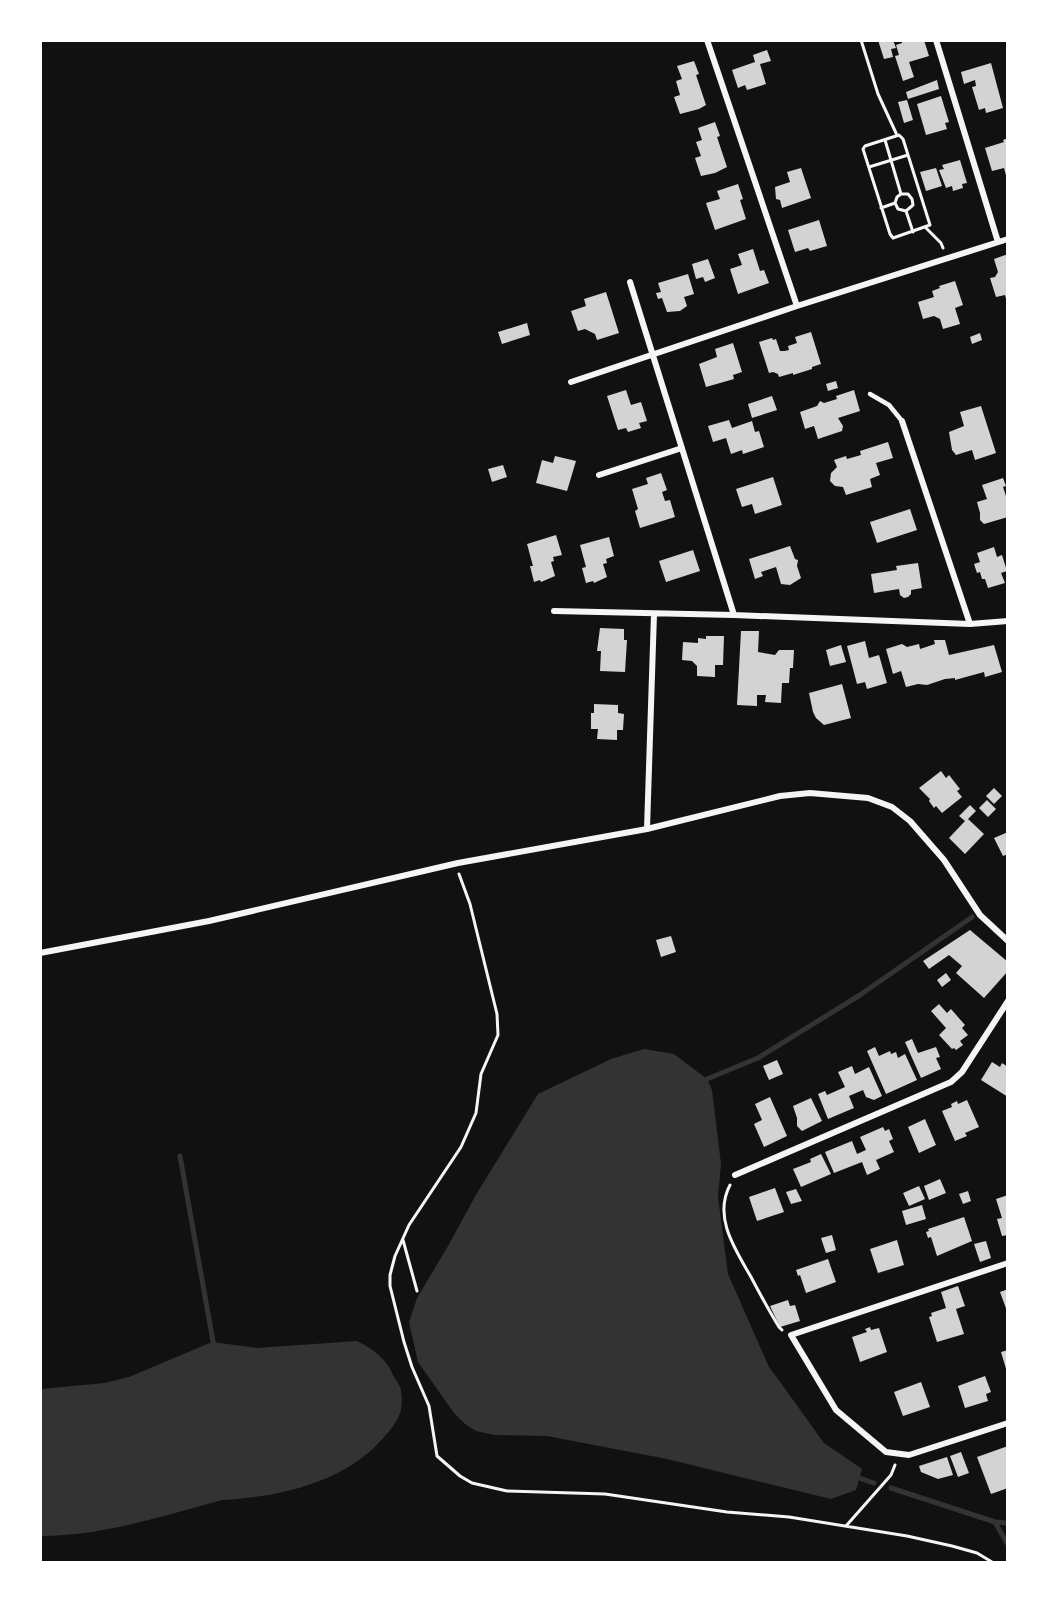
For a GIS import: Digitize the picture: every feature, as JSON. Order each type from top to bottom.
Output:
[{"type":"street","points":[[707,40],[797,306]]},
{"type":"street","points":[[936,40],[998,242]]},
{"type":"street","points":[[571,382],[797,306],[1008,239]]},
{"type":"street","points":[[630,282],[734,615]]},
{"type":"street","points":[[904,420],[970,624]]},
{"type":"street","points":[[599,475],[682,448]]},
{"type":"street","points":[[554,611],[970,624],[1008,621]]},
{"type":"street","points":[[647,829],[654,614]]},
{"type":"street","points":[[40,953],[209,921],[458,863],[647,829],[780,796],[810,793],[868,798],[892,807],[910,821],[944,860],[980,915],[1008,941]]},
{"type":"street","points":[[735,1175],[951,1082],[959,1076],[1008,1001]]},
{"type":"street","points":[[1008,1263],[791,1335],[836,1410],[886,1452],[909,1455],[1008,1423]]},
{"type":"lane","points":[[870,394],[889,405],[904,420]]},
{"type":"path","points":[[861,40],[878,94],[896,133]]},
{"type":"path","points":[[899,135],[903,139],[930,224],[926,228],[891,237],[864,147],[885,140],[899,135]]},
{"type":"path","points":[[885,140],[902,194]]},
{"type":"path","points":[[869,167],[908,155]]},
{"type":"path","points":[[895,203],[897,197],[908,194],[913,205],[906,211]]},
{"type":"path","points":[[912,199],[921,196]]},
{"type":"path","points":[[881,208],[895,203]]},
{"type":"path","points":[[895,203],[898,208],[906,211],[914,232]]},
{"type":"path","points":[[926,228],[941,243],[946,258]]},
{"type":"path","points":[[458,863],[497,1014],[498,1035],[481,1074],[476,1113],[461,1147],[403,1238],[392,1267],[390,1286],[412,1367],[429,1406],[437,1456],[472,1483],[507,1491],[606,1494],[727,1512],[789,1517],[952,1546],[976,1553],[992,1563]]},
{"type":"path","points":[[735,1175],[725,1194],[723,1204],[730,1241],[779,1327],[791,1335]]},
{"type":"path","points":[[403,1238],[417,1291]]},
{"type":"path","points":[[846,1526],[891,1475],[899,1454]]},
{"type":"shaded area","points":[[644,1049],[674,1054],[707,1079],[712,1090],[721,1164],[718,1197],[728,1274],[769,1367],[824,1443],[862,1469],[856,1490],[831,1499],[667,1459],[547,1436],[494,1435],[476,1431],[454,1413],[418,1362],[409,1322],[417,1298],[477,1193],[538,1094],[611,1059]]},
{"type":"shaded area","points":[[357,1341],[374,1351],[387,1364],[400,1386],[402,1405],[397,1421],[390,1431],[352,1465],[332,1476],[289,1491],[222,1500],[110,1529],[41,1536],[41,1389],[105,1383],[129,1377],[212,1342],[257,1348]]},
{"type":"building","points":[[878,40],[893,40],[896,48],[891,49],[893,57],[884,59]]},
{"type":"building","points":[[902,40],[924,40],[929,56],[909,62],[914,77],[903,81],[895,56],[899,55],[896,45],[902,43]]},
{"type":"building","points":[[767,50],[771,61],[760,64],[766,84],[747,90],[745,85],[738,88],[732,70],[755,62],[753,55]]},
{"type":"building","points":[[694,61],[706,105],[680,114],[674,97],[680,95],[676,81],[682,79],[677,66]]},
{"type":"building","points":[[991,63],[1003,108],[986,113],[985,108],[979,110],[972,87],[976,86],[975,80],[964,84],[961,72]]},
{"type":"building","points":[[937,80],[939,89],[908,99],[906,92]]},
{"type":"building","points":[[941,96],[949,122],[945,123],[947,129],[926,135],[917,104]]},
{"type":"building","points":[[907,100],[913,120],[904,123],[898,102]]},
{"type":"building","points":[[715,122],[720,136],[717,137],[727,167],[701,176],[695,158],[701,156],[696,142],[702,140],[698,128]]},
{"type":"building","points":[[1008,138],[1007,179],[1004,168],[992,171],[985,148],[1004,142],[1003,140]]},
{"type":"building","points":[[960,160],[967,183],[962,184],[963,188],[953,191],[952,186],[946,188],[939,170],[944,169],[942,165]]},
{"type":"building","points":[[801,168],[811,198],[782,208],[780,200],[776,199],[775,187],[790,182],[787,172]]},
{"type":"building","points":[[936,168],[942,186],[926,191],[920,172]]},
{"type":"building","points":[[738,184],[746,219],[715,230],[706,203],[720,199],[717,191]]},
{"type":"building","points":[[819,220],[827,246],[795,252],[788,230]]},
{"type":"building","points":[[753,249],[760,271],[764,270],[769,283],[738,294],[730,269],[742,265],[738,254]]},
{"type":"building","points":[[1008,254],[1007,302],[1005,295],[996,297],[990,278],[995,277],[998,272],[994,259]]},
{"type":"building","points":[[708,259],[715,278],[705,282],[703,277],[696,279],[692,264]]},
{"type":"building","points":[[688,274],[694,294],[684,297],[687,306],[680,311],[667,312],[662,298],[658,299],[656,293],[661,292],[658,283]]},
{"type":"building","points":[[955,281],[963,305],[955,308],[960,324],[943,329],[940,319],[934,316],[923,319],[918,302],[934,297],[932,291],[940,288],[939,286]]},
{"type":"building","points":[[606,292],[619,333],[597,340],[595,334],[585,329],[578,331],[571,311],[586,306],[584,299]]},
{"type":"building","points":[[527,323],[530,335],[502,344],[498,332]]},
{"type":"building","points":[[811,332],[821,364],[793,375],[793,373],[779,377],[773,372],[769,373],[759,342],[776,339],[780,351],[785,351],[789,350],[788,346],[797,343],[795,337]]},
{"type":"building","points":[[980,333],[982,340],[972,344],[970,337]]},
{"type":"building","points":[[733,343],[742,372],[733,375],[734,379],[706,387],[699,364],[717,357],[715,349]]},
{"type":"building","points":[[836,381],[838,388],[828,391],[826,384]]},
{"type":"building","points":[[626,390],[631,405],[641,402],[647,421],[639,423],[641,428],[628,432],[626,428],[618,430],[607,396]]},
{"type":"building","points":[[854,390],[860,411],[838,418],[843,426],[842,431],[818,439],[814,426],[805,429],[800,412],[817,406],[820,401],[824,403],[837,399],[836,396]]},
{"type":"building","points":[[772,396],[777,410],[752,418],[748,404]]},
{"type":"building","points":[[981,406],[996,453],[975,460],[972,450],[956,455],[952,450],[949,432],[964,426],[960,412]]},
{"type":"building","points":[[729,420],[732,428],[752,421],[755,432],[759,431],[764,447],[743,454],[742,450],[731,454],[726,438],[713,442],[708,426]]},
{"type":"building","points":[[888,442],[893,458],[876,463],[880,475],[870,479],[872,487],[846,495],[843,487],[835,486],[830,481],[831,473],[837,467],[834,460],[861,455],[860,451]]},
{"type":"building","points":[[555,456],[576,461],[567,491],[536,483],[542,460],[553,463]]},
{"type":"building","points":[[503,465],[507,477],[492,482],[488,469]]},
{"type":"building","points":[[661,473],[667,490],[662,492],[665,501],[670,500],[675,517],[640,528],[635,511],[638,509],[632,489],[648,484],[646,478]]},
{"type":"building","points":[[773,477],[782,505],[755,514],[752,504],[742,507],[736,489]]},
{"type":"building","points":[[1003,478],[1006,486],[1003,487],[1008,502],[1008,517],[984,524],[980,520],[977,502],[987,499],[982,485]]},
{"type":"building","points":[[910,509],[917,530],[877,543],[870,522]]},
{"type":"building","points":[[556,535],[562,555],[553,557],[554,561],[551,562],[555,576],[541,582],[540,580],[534,582],[530,566],[533,566],[527,544]]},
{"type":"building","points":[[609,537],[614,556],[606,559],[607,563],[603,564],[607,577],[594,583],[593,581],[586,583],[582,568],[586,567],[580,545]]},
{"type":"building","points":[[790,546],[795,559],[798,560],[797,566],[801,578],[790,585],[781,584],[776,567],[761,572],[763,576],[755,579],[749,559]]},
{"type":"building","points":[[994,547],[997,557],[1002,555],[1007,571],[1001,573],[1005,583],[988,588],[980,572],[977,573],[974,564],[980,562],[977,553]]},
{"type":"building","points":[[693,550],[700,571],[666,582],[659,561]]},
{"type":"building","points":[[918,563],[922,588],[911,590],[911,594],[904,598],[900,595],[899,589],[874,593],[871,574],[897,570],[896,566]]},
{"type":"building","points":[[600,628],[624,629],[624,640],[627,640],[625,672],[600,671],[601,651],[597,651]]},
{"type":"building","points":[[741,631],[759,631],[758,652],[775,655],[779,650],[794,650],[789,683],[782,683],[781,703],[765,702],[766,695],[757,695],[757,706],[737,705]]},
{"type":"building","points":[[706,636],[724,636],[723,665],[715,665],[715,677],[697,676],[697,666],[692,661],[682,660],[683,642],[698,643],[698,638],[706,639]]},
{"type":"building","points":[[934,640],[945,640],[949,655],[994,645],[1002,672],[985,677],[984,672],[955,680],[955,678],[945,679],[927,685],[918,684],[906,687],[901,671],[893,674],[886,649],[902,644],[907,647],[919,644],[920,649],[935,644]]},
{"type":"building","points":[[865,641],[869,658],[879,655],[887,683],[867,689],[865,682],[857,684],[847,646]]},
{"type":"building","points":[[841,645],[846,662],[830,666],[826,650]]},
{"type":"building","points":[[842,684],[851,718],[824,725],[813,712],[809,693]]},
{"type":"building","points":[[594,704],[618,705],[618,713],[624,714],[623,730],[617,730],[617,740],[597,739],[598,729],[591,729],[591,713],[594,713]]},
{"type":"building","points":[[941,771],[946,778],[949,775],[960,789],[957,791],[962,797],[942,813],[936,806],[934,808],[930,799],[919,788]]},
{"type":"building","points":[[994,788],[1002,796],[994,804],[986,796]]},
{"type":"building","points":[[987,800],[996,809],[988,817],[979,808]]},
{"type":"building","points":[[970,805],[976,811],[968,819],[984,834],[965,854],[949,838],[965,821],[959,816]]},
{"type":"building","points":[[1008,832],[1008,854],[1003,856],[994,838]]},
{"type":"building","points":[[970,930],[1008,962],[1008,971],[984,998],[956,973],[962,966],[949,955],[929,969],[923,961]]},
{"type":"building","points":[[671,936],[676,952],[661,957],[656,940]]},
{"type":"building","points":[[946,973],[951,980],[942,987],[937,980]]},
{"type":"building","points":[[939,1004],[947,1013],[951,1009],[965,1025],[962,1028],[968,1035],[960,1041],[963,1045],[956,1050],[952,1049],[939,1035],[946,1028],[931,1011]]},
{"type":"building","points":[[912,1039],[918,1053],[936,1047],[940,1057],[936,1058],[941,1069],[921,1078],[905,1042]]},
{"type":"building","points":[[875,1047],[879,1056],[890,1051],[891,1054],[896,1052],[898,1058],[905,1054],[917,1080],[886,1094],[867,1051]]},
{"type":"building","points":[[777,1060],[783,1074],[769,1080],[763,1066]]},
{"type":"building","points":[[992,1062],[1000,1067],[1002,1063],[1008,1067],[1008,1097],[981,1080]]},
{"type":"building","points":[[852,1066],[855,1074],[869,1067],[882,1096],[874,1100],[866,1097],[863,1090],[849,1096],[854,1108],[828,1119],[818,1094],[825,1091],[827,1095],[845,1087],[838,1072]]},
{"type":"building","points":[[770,1097],[787,1136],[764,1147],[754,1124],[762,1120],[755,1104]]},
{"type":"building","points":[[811,1098],[822,1121],[802,1131],[797,1126],[793,1106]]},
{"type":"building","points":[[967,1100],[979,1127],[965,1133],[967,1136],[955,1141],[942,1111],[952,1107],[951,1104],[957,1101],[958,1104]]},
{"type":"building","points":[[925,1119],[936,1145],[919,1153],[908,1127]]},
{"type":"building","points":[[883,1127],[885,1131],[889,1129],[893,1139],[889,1141],[894,1152],[876,1160],[880,1169],[867,1175],[862,1162],[834,1173],[825,1152],[852,1141],[857,1154],[866,1150],[860,1137]]},
{"type":"building","points":[[821,1154],[831,1174],[801,1187],[793,1169],[811,1162],[810,1159]]},
{"type":"building","points":[[940,1179],[946,1193],[929,1200],[924,1186]]},
{"type":"building","points":[[919,1186],[925,1199],[909,1206],[903,1193]]},
{"type":"building","points":[[775,1188],[784,1212],[757,1221],[749,1197]]},
{"type":"building","points":[[796,1189],[802,1201],[791,1204],[786,1192]]},
{"type":"building","points":[[968,1191],[971,1201],[963,1204],[959,1194]]},
{"type":"building","points":[[1008,1195],[1008,1235],[1002,1236],[997,1219],[1002,1218],[996,1199]]},
{"type":"building","points":[[922,1205],[926,1219],[906,1225],[902,1211]]},
{"type":"building","points":[[964,1217],[972,1241],[937,1256],[931,1237],[928,1238],[926,1232],[929,1231],[928,1229]]},
{"type":"building","points":[[832,1235],[836,1250],[826,1253],[821,1238]]},
{"type":"building","points":[[897,1240],[904,1265],[878,1273],[870,1249]]},
{"type":"building","points":[[986,1241],[991,1258],[980,1262],[974,1244]]},
{"type":"building","points":[[828,1259],[836,1282],[806,1293],[796,1270]]},
{"type":"building","points":[[958,1286],[965,1306],[956,1309],[964,1334],[937,1342],[929,1317],[932,1316],[931,1313],[946,1308],[941,1292]]},
{"type":"building","points":[[1008,1289],[1008,1311],[1007,1311],[1000,1292]]},
{"type":"building","points":[[788,1300],[790,1306],[795,1305],[800,1321],[780,1327],[770,1306]]},
{"type":"building","points":[[870,1327],[871,1330],[879,1328],[887,1352],[860,1362],[852,1337],[867,1332],[865,1329]]},
{"type":"building","points":[[1008,1350],[1008,1372],[1007,1372],[1001,1352]]},
{"type":"building","points":[[985,1376],[991,1392],[986,1394],[988,1401],[965,1408],[958,1386]]},
{"type":"building","points":[[921,1382],[930,1407],[903,1416],[894,1392]]},
{"type":"building","points":[[1008,1446],[1008,1488],[991,1494],[977,1457]]},
{"type":"building","points":[[961,1452],[969,1473],[958,1477],[950,1456]]},
{"type":"building","points":[[947,1457],[953,1475],[938,1479],[921,1472],[919,1466]]},
{"type":"waterway","points":[[703,1086],[707,1079],[758,1058],[860,995],[972,917]]},
{"type":"waterway","points":[[180,1156],[214,1347]]},
{"type":"waterway","points":[[853,1476],[874,1483]]},
{"type":"waterway","points":[[891,1488],[995,1522],[1008,1523]]},
{"type":"waterway","points":[[995,1522],[1008,1545]]}]
